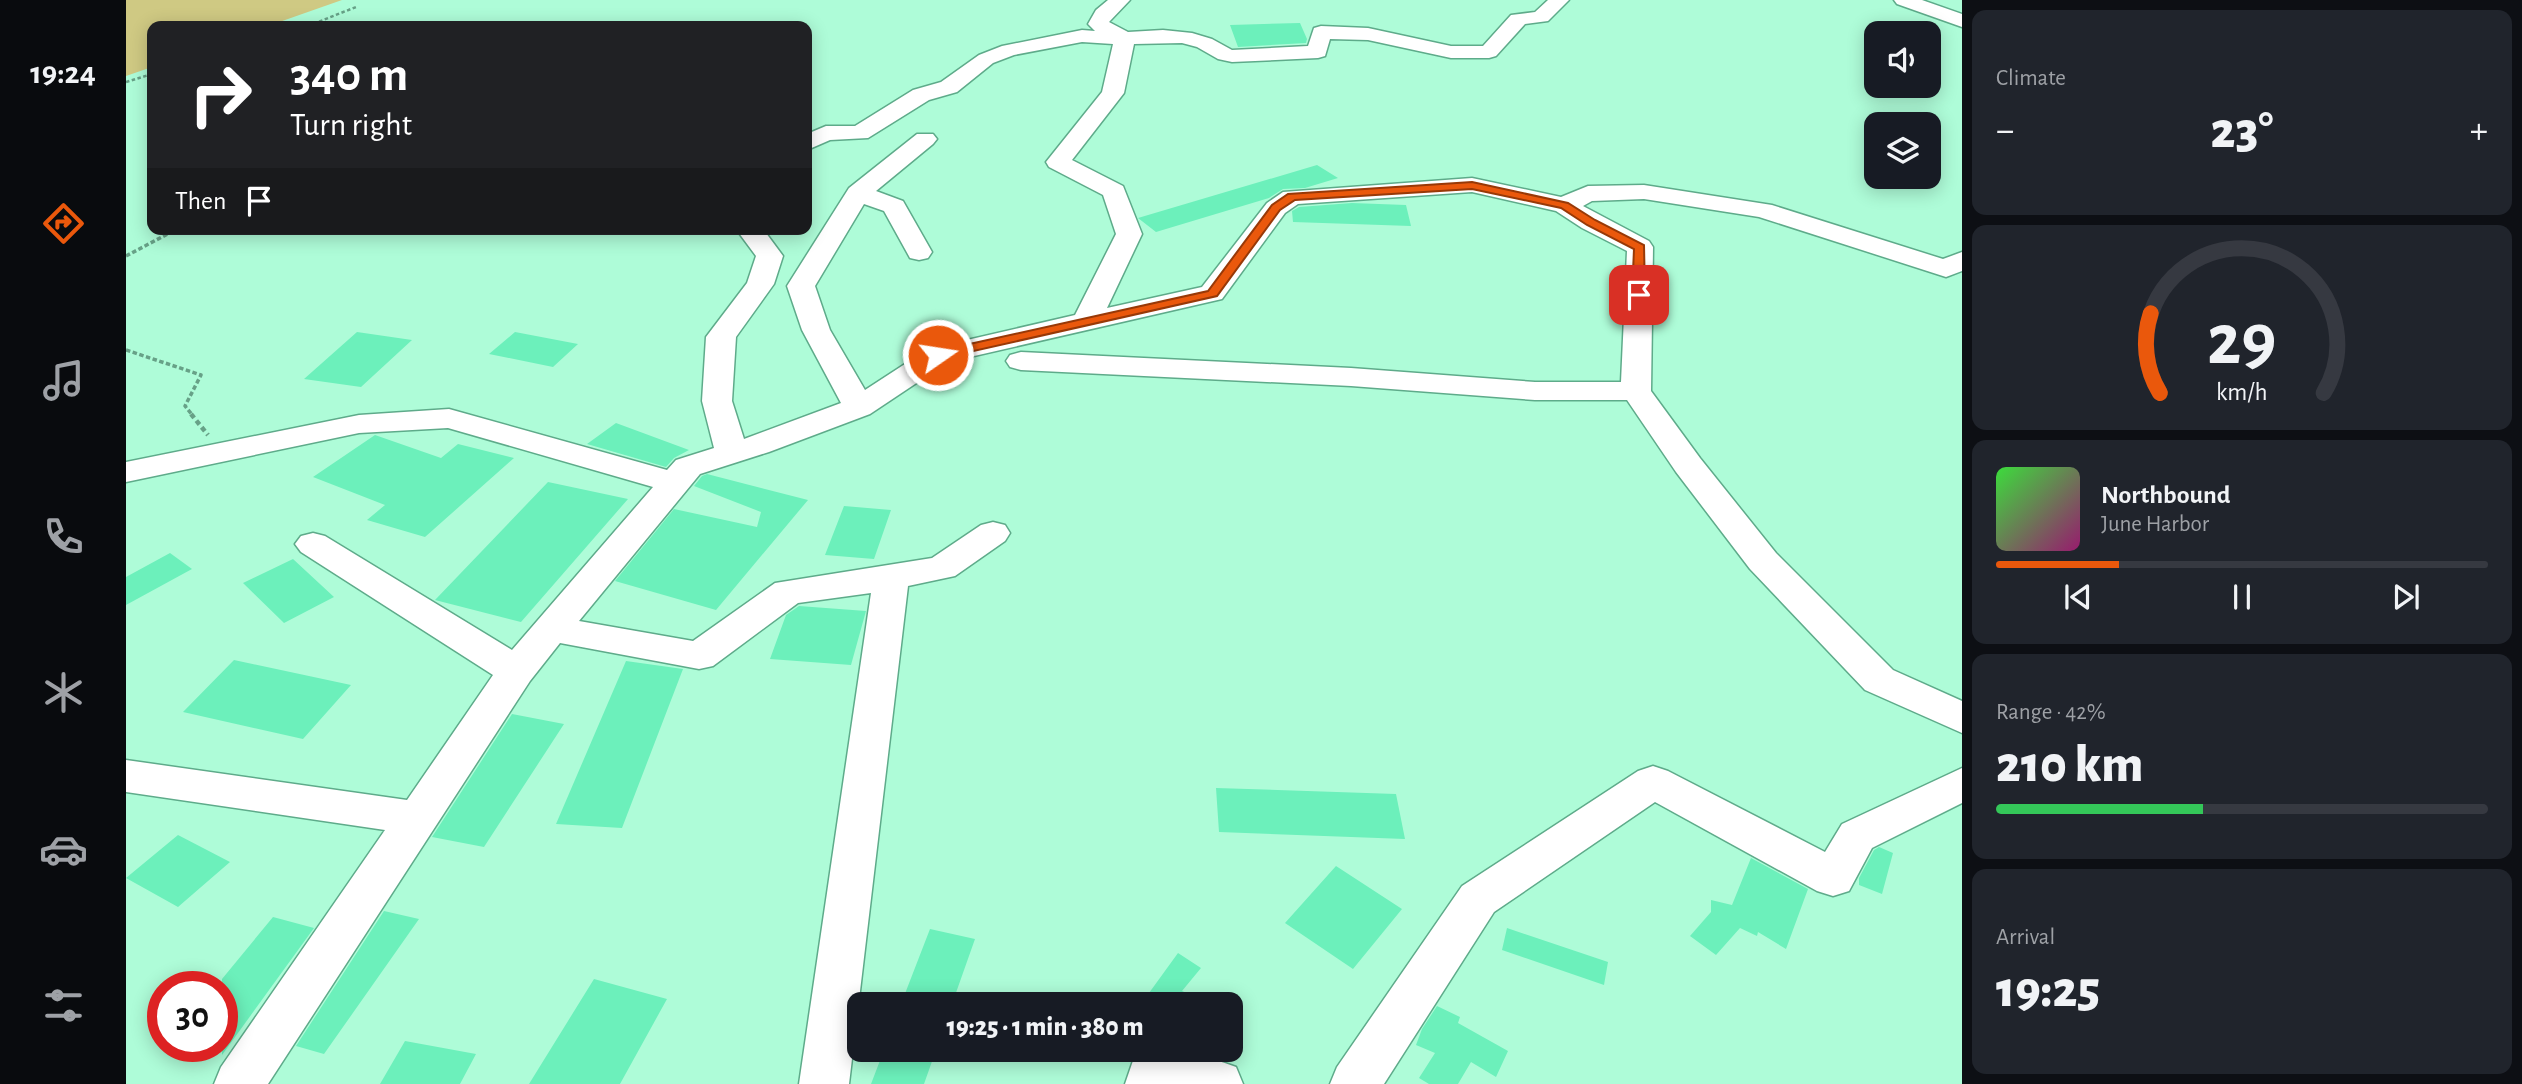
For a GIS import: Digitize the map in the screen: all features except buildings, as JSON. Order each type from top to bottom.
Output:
[{"type":"street","points":[[1120,0],[1103,14],[1098,24],[1125,39]]},
{"type":"street","points":[[812,140],[826,133],[860,133],[921,95],[949,87],[986,58],[1009,50],[1082,36],[1125,39],[1153,35],[1200,41],[1225,55],[1318,52],[1321,32],[1368,34],[1451,52],[1489,52],[1497,42],[1509,36],[1518,19],[1541,17],[1559,0]]},
{"type":"street","points":[[1904,0],[1962,20]]},
{"type":"street","points":[[1087,320],[1129,234],[1114,191],[1058,162],[1113,93],[1125,39]]},
{"type":"street","points":[[859,407],[816,330],[801,286],[858,193],[925,139]]},
{"type":"street","points":[[239,1084],[516,671],[688,467],[859,407],[938,355],[1212,293],[1276,208],[1292,197],[1472,185],[1564,205],[1591,223],[1640,247],[1636,391],[1688,465],[1763,561],[1879,680],[1962,718]]},
{"type":"street","points":[[1564,205],[1588,194],[1644,192],[1763,210],[1946,270],[1962,260]]},
{"type":"street","points":[[858,193],[894,206],[919,252]]},
{"type":"street","points":[[732,453],[717,401],[720,337],[760,284],[770,256],[754,235]]},
{"type":"street","points":[[1021,361],[1351,377],[1535,391],[1636,391]]},
{"type":"street","points":[[126,472],[359,424],[449,418],[675,483]]},
{"type":"street","points":[[552,629],[699,656],[788,592],[942,568],[993,533]]},
{"type":"street","points":[[313,544],[516,671]]},
{"type":"street","points":[[824,1084],[891,577]]},
{"type":"street","points":[[126,776],[417,818]]},
{"type":"street","points":[[1355,1084],[1478,899],[1653,782],[1833,878],[1857,836],[1962,784]]},
{"type":"street","points":[[1150,1084],[1154,1068],[1218,1084]]},
{"type":"path","points":[[321,21],[356,7]]},
{"type":"path","points":[[126,82],[147,76]]},
{"type":"path","points":[[126,256],[166,235]]},
{"type":"path","points":[[126,350],[201,375],[185,406],[222,452]]},
{"type":"shaded area","points":[[126,0],[342,0],[282,21],[147,21],[147,69],[126,76]]},
{"type":"route","points":[[938,355],[1212,293],[1276,208],[1292,197],[1347,192],[1472,185],[1564,205],[1591,223],[1640,247],[1639,295]]}]
